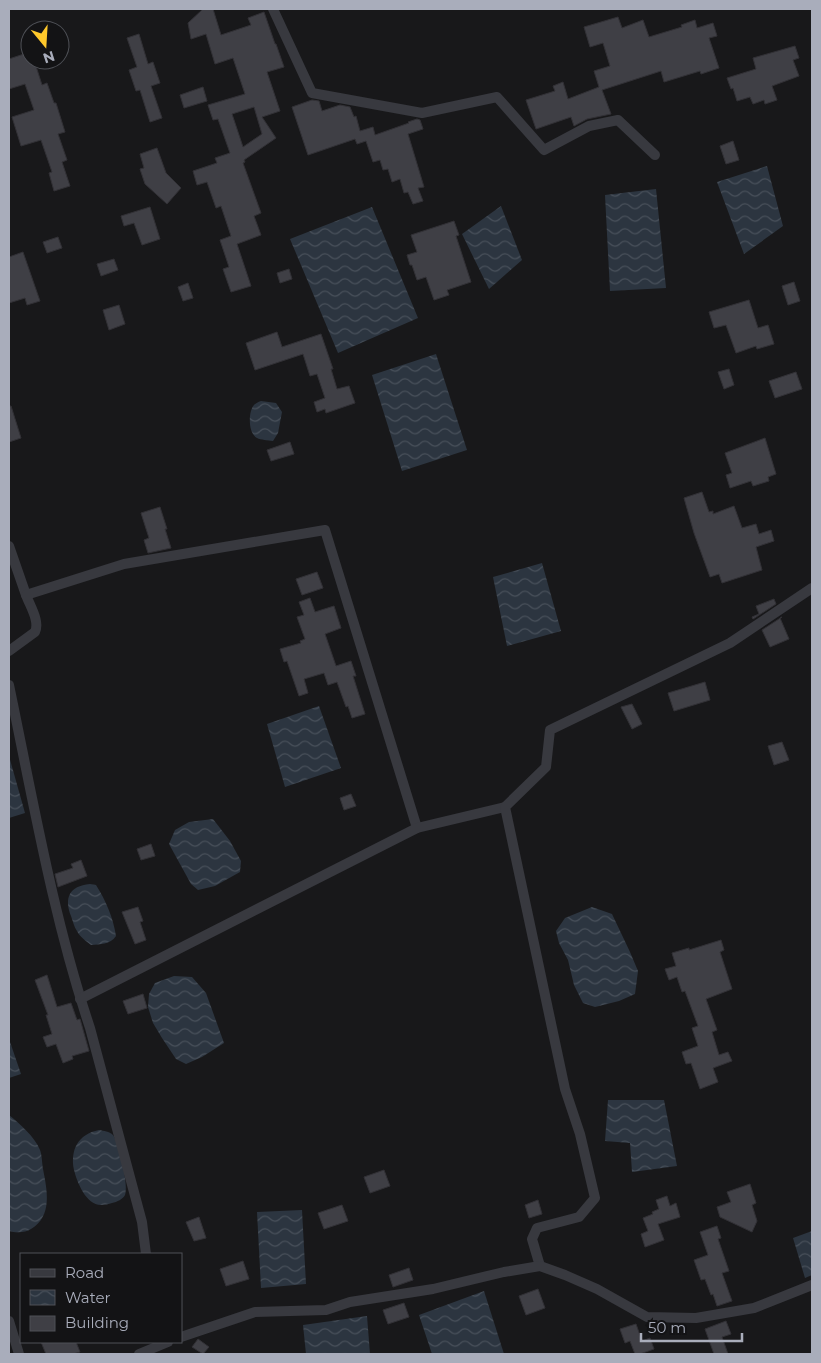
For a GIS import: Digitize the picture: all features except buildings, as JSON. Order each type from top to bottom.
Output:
[{"type":"street","points":[[273,9],[312,93],[422,113],[497,97],[544,150],[589,126],[618,120],[655,155]]},
{"type":"street","points":[[26,595],[124,564],[325,530],[417,828]]},
{"type":"street","points":[[9,546],[37,627],[35,632],[9,651]]},
{"type":"street","points":[[80,999],[417,828],[505,807],[546,767],[550,730],[730,643],[812,588]]},
{"type":"street","points":[[9,685],[60,926],[90,1028],[142,1222],[146,1253]]},
{"type":"street","points":[[505,807],[565,1089],[580,1134],[595,1198],[579,1217],[537,1228],[532,1239],[540,1266]]},
{"type":"street","points":[[182,1337],[255,1312],[326,1310],[350,1302],[433,1289],[504,1272],[540,1266],[597,1289],[647,1317],[696,1318],[754,1308],[812,1285]]},
{"type":"street","points":[[9,1321],[18,1354]]},
{"type":"street","points":[[139,1354],[166,1343]]},
{"type":"water","points":[[767,166],[783,226],[744,254],[717,182]]},
{"type":"water","points":[[656,189],[666,288],[610,291],[605,195]]},
{"type":"water","points":[[501,206],[522,260],[489,289],[462,234]]},
{"type":"water","points":[[372,207],[418,318],[338,353],[290,239]]},
{"type":"water","points":[[436,354],[467,450],[402,471],[372,375]]},
{"type":"water","points":[[261,401],[276,403],[282,412],[278,433],[273,441],[257,438],[252,432],[250,417],[252,408]]},
{"type":"water","points":[[542,563],[561,631],[507,646],[493,577]]},
{"type":"water","points":[[319,706],[341,768],[285,787],[267,724]]},
{"type":"water","points":[[9,756],[25,813],[9,818]]},
{"type":"water","points":[[213,819],[230,841],[241,861],[240,872],[215,886],[198,890],[191,884],[169,844],[175,830],[189,822]]},
{"type":"water","points":[[90,884],[96,885],[103,897],[115,929],[116,936],[114,939],[105,944],[91,945],[83,939],[75,928],[69,910],[68,898],[73,890]]},
{"type":"water","points":[[592,907],[612,914],[638,971],[635,994],[619,1001],[595,1007],[583,1003],[574,985],[568,960],[559,943],[556,931],[565,918]]},
{"type":"water","points":[[174,976],[192,977],[206,993],[224,1043],[202,1057],[186,1064],[176,1059],[162,1038],[153,1023],[148,1007],[149,994],[155,983]]},
{"type":"water","points":[[9,1039],[21,1074],[9,1078]]},
{"type":"water","points":[[608,1100],[664,1100],[677,1166],[632,1172],[630,1143],[605,1141]]},
{"type":"water","points":[[9,1115],[31,1135],[38,1145],[42,1157],[47,1194],[46,1210],[43,1217],[31,1229],[20,1232],[9,1231]]},
{"type":"water","points":[[99,1130],[113,1135],[118,1146],[126,1183],[123,1198],[116,1202],[101,1205],[91,1201],[83,1192],[75,1175],[73,1163],[77,1144],[86,1135]]},
{"type":"water","points":[[302,1210],[306,1284],[261,1288],[257,1212]]},
{"type":"water","points":[[812,1231],[812,1275],[805,1278],[793,1238]]},
{"type":"water","points":[[484,1291],[504,1354],[432,1354],[419,1315]]},
{"type":"water","points":[[367,1316],[370,1354],[306,1354],[303,1325]]}]
